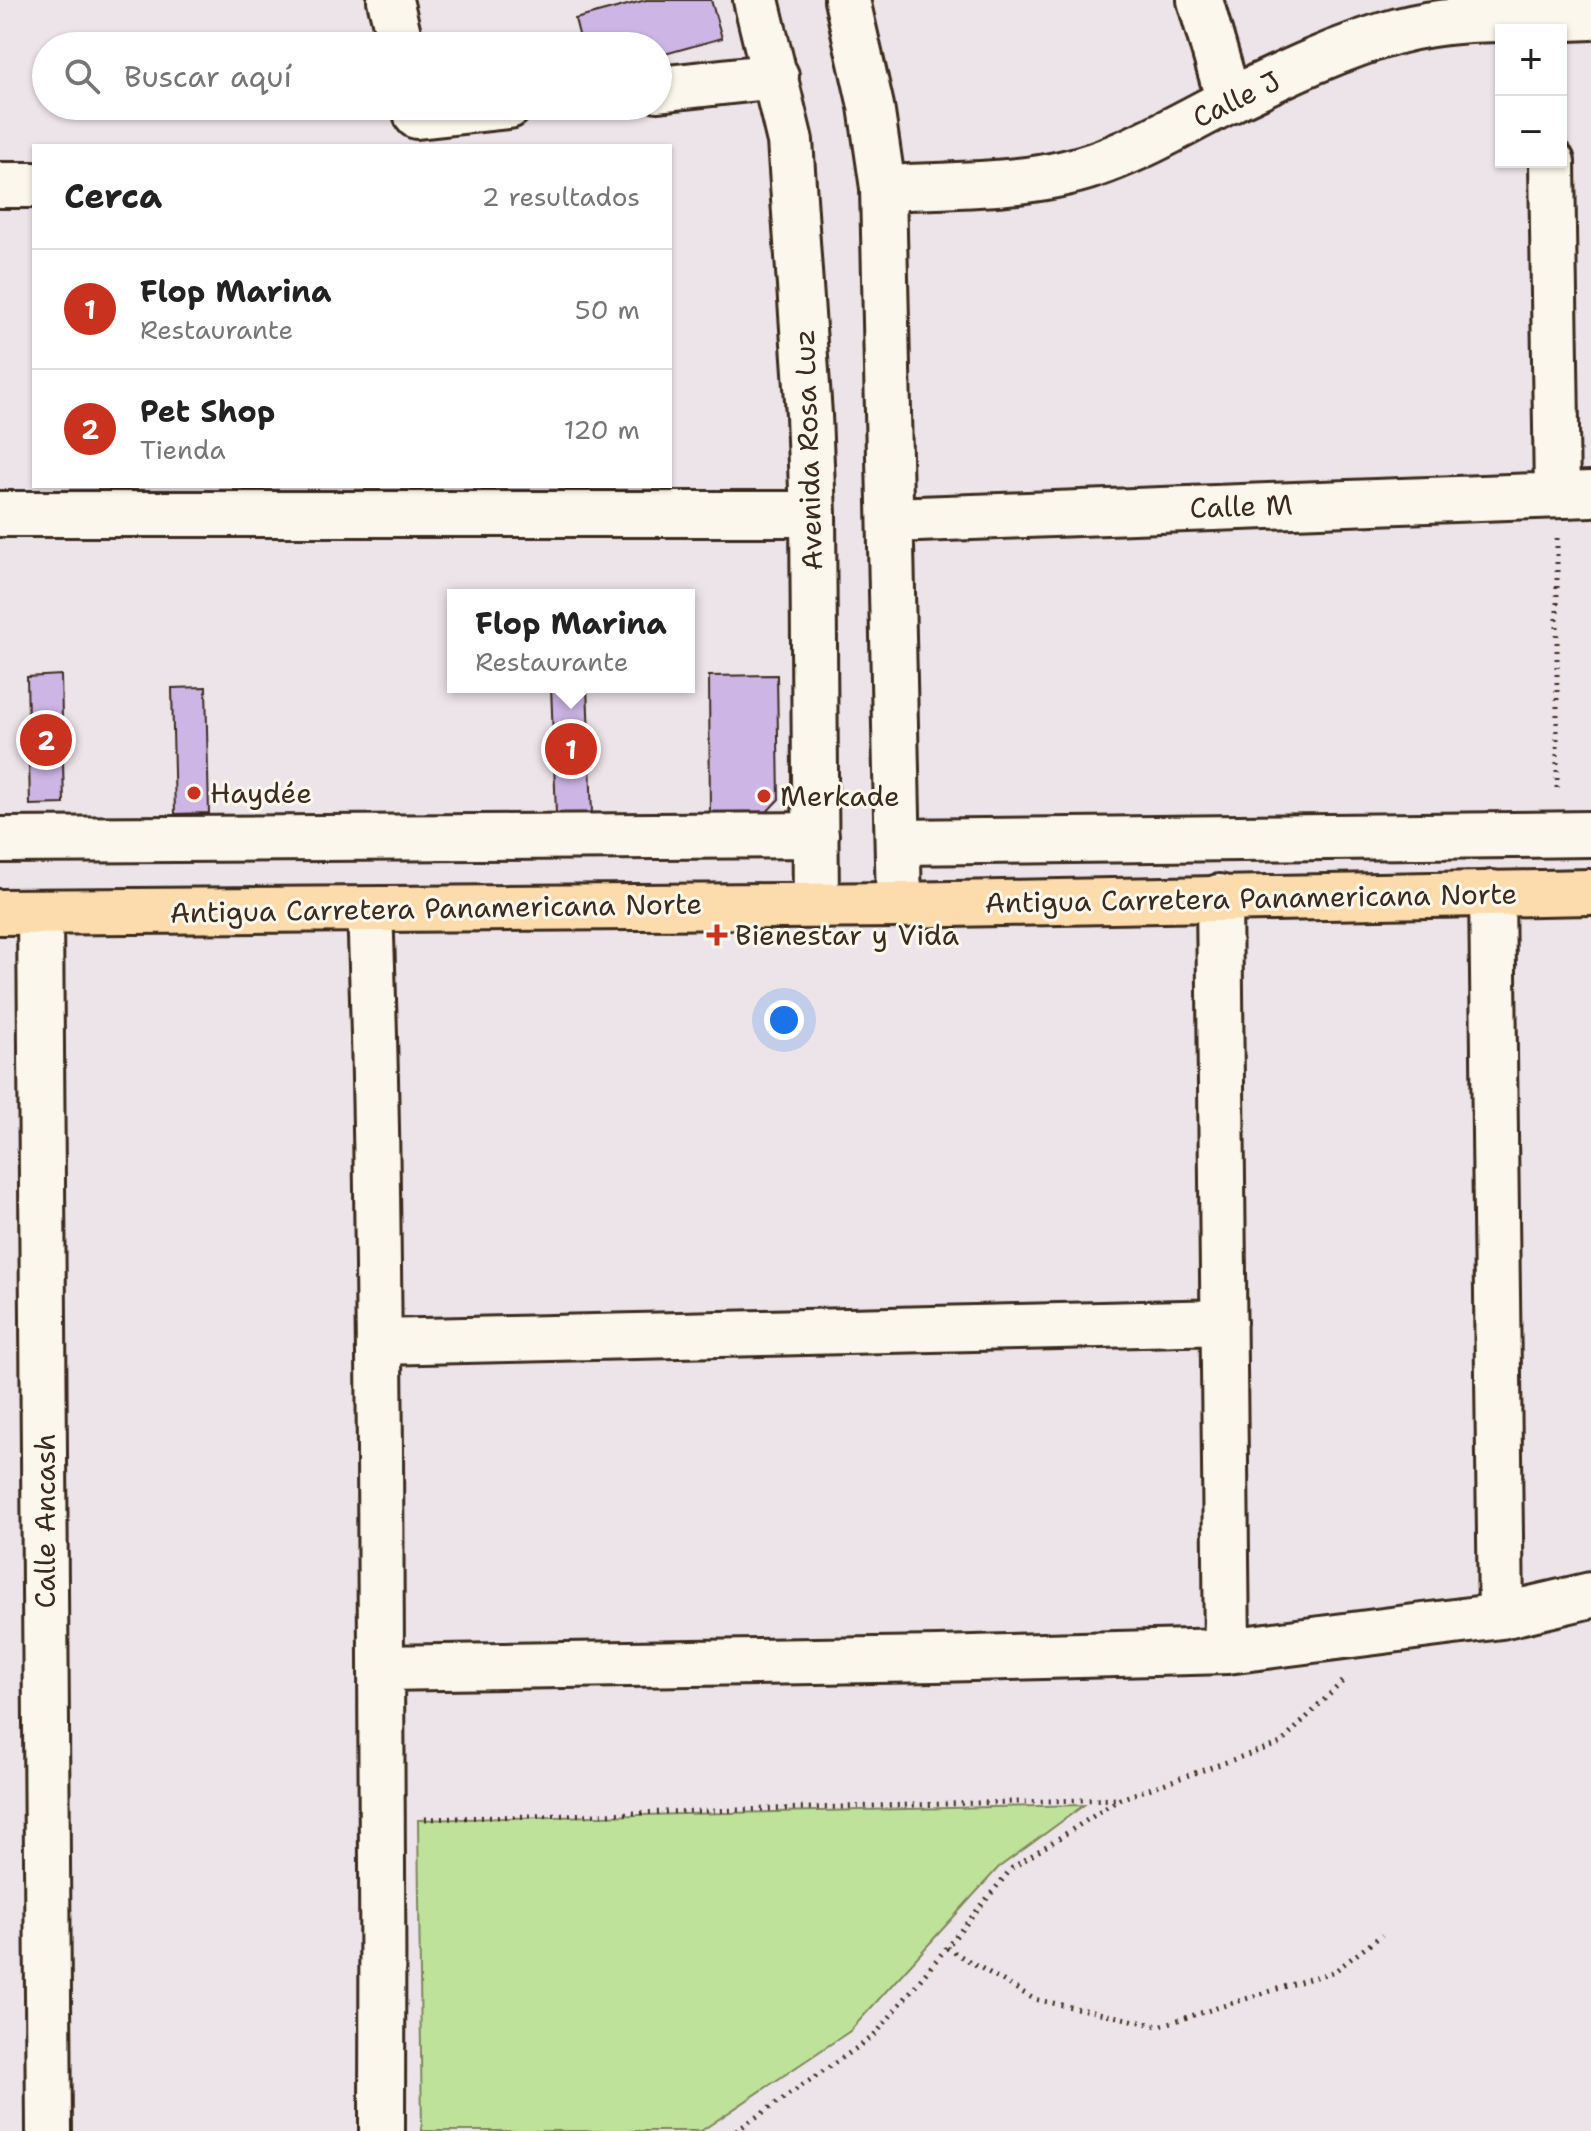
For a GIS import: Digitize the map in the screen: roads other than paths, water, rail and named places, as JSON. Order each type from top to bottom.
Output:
[{"type":"main road","name":"Antigua Carretera Panamericana Norte","points":[[20,912],[899,905],[1591,892]]},
{"type":"street","points":[[390,0],[398,32]]},
{"type":"street","name":"Avenida Rosa Luz","points":[[756,0],[790,141],[809,415],[813,514],[816,904]]},
{"type":"street","points":[[847,0],[871,106],[883,188],[899,905]]},
{"type":"street","points":[[1200,0],[1229,101]]},
{"type":"street","name":"Calle J","points":[[883,188],[1057,175],[1102,163],[1322,58],[1400,31],[1458,20],[1560,16]]},
{"type":"street","points":[[672,87],[776,76]]},
{"type":"street","points":[[1552,168],[1574,494]]},
{"type":"street","points":[[0,185],[32,185]]},
{"type":"street","name":"Calle M","points":[[891,520],[1574,494]]},
{"type":"street","points":[[0,514],[427,500],[813,514]]},
{"type":"street","points":[[898,842],[1574,834]]},
{"type":"street","points":[[0,840],[816,835]]},
{"type":"street","points":[[1492,893],[1501,1616]]},
{"type":"street","points":[[1219,897],[1227,1651]]},
{"type":"street","points":[[370,910],[374,1013],[384,1820],[382,2131]]},
{"type":"street","name":"Calle Ancash","points":[[20,912],[49,2131]]},
{"type":"street","points":[[379,1342],[1224,1322]]},
{"type":"street","points":[[382,1668],[1227,1651],[1501,1616],[1591,1595]]},
{"type":"place","name":"Pet Shop","points":[[46,740]]},
{"type":"place","name":"Flop Marina","points":[[571,749]]},
{"type":"place","name":"Haydée","points":[[194,793]]},
{"type":"place","name":"Merkade","points":[[764,796]]},
{"type":"place","name":"Bienestar y Vida","points":[[717,935]]}]
